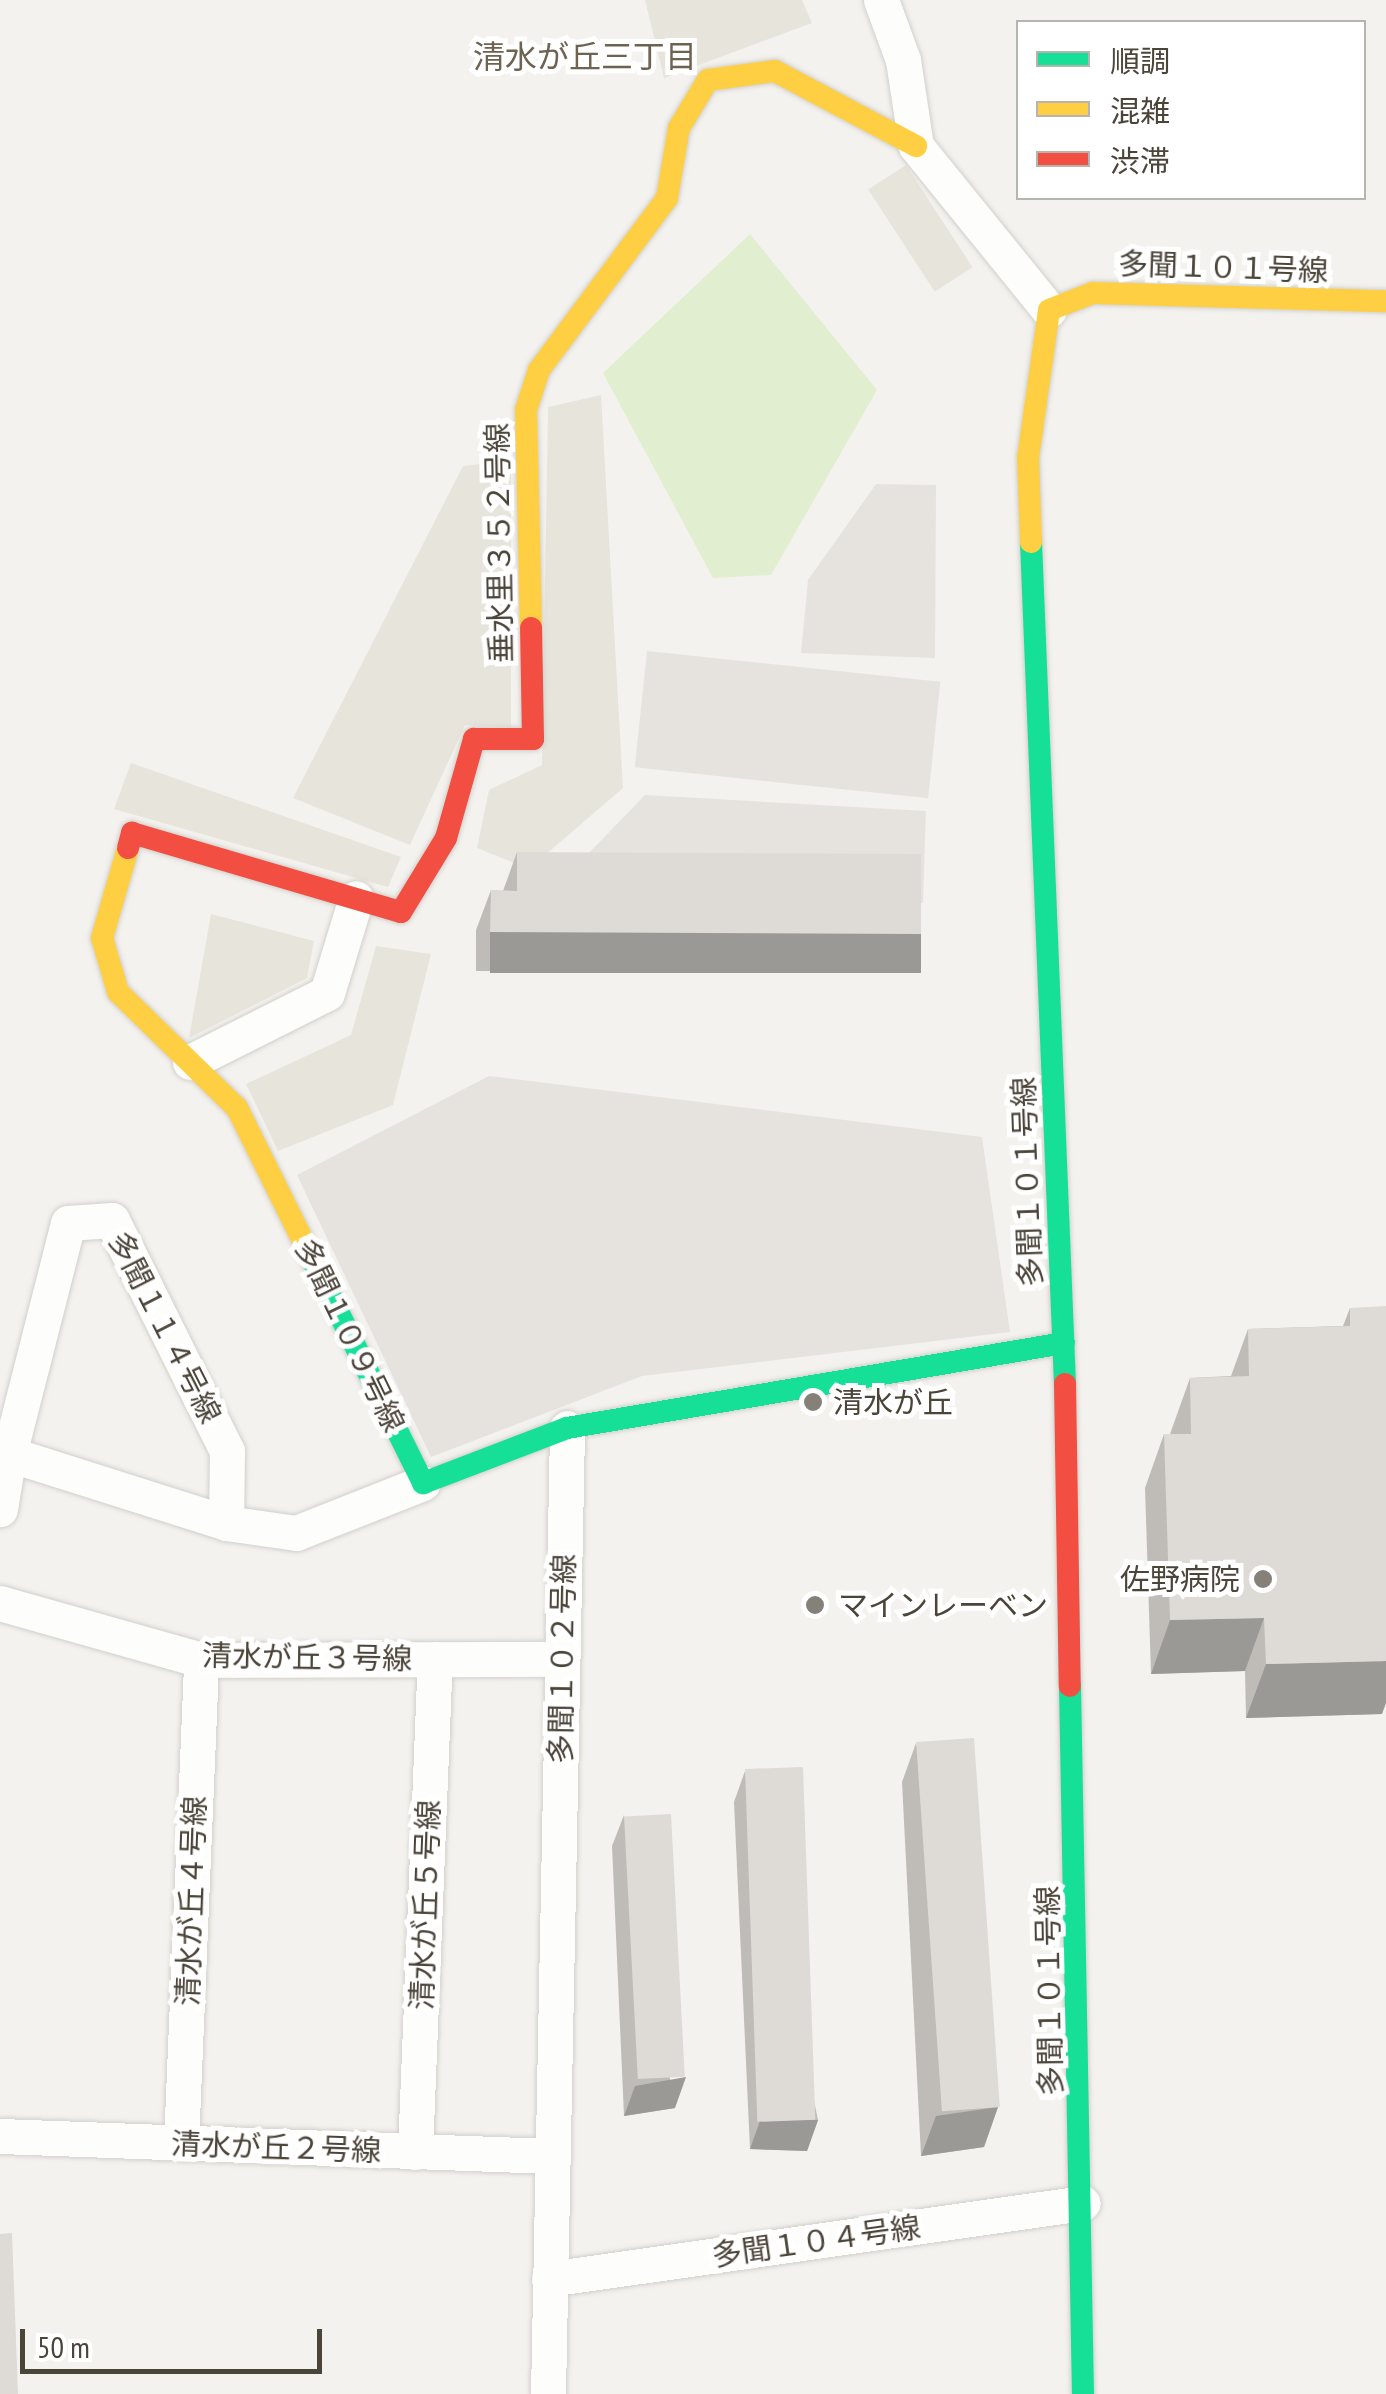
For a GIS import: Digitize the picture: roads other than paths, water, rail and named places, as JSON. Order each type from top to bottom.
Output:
[{"type":"street","points":[[881,0],[903,60],[916,146],[1049,310]]},
{"type":"street","name":"垂水里３５２号線","points":[[402,912],[446,838],[474,739],[532,739],[526,410],[539,370],[667,198],[679,128],[708,80],[775,71],[916,146]]},
{"type":"street","name":"多聞１０１号線","points":[[1083,2394],[1084,2203],[1064,1343],[1028,458],[1049,310],[1093,293],[1386,301]]},
{"type":"street","name":"多聞１０９号線","points":[[402,912],[132,833],[102,938],[118,992],[237,1108],[423,1483]]},
{"type":"street","points":[[190,1062],[328,994],[356,898]]},
{"type":"street","name":"多聞１１４号線","points":[[4,1453],[68,1223],[112,1220],[227,1451],[226,1523]]},
{"type":"street","points":[[0,1509],[4,1453],[226,1523],[296,1533],[566,1428],[1064,1343]]},
{"type":"street","name":"多聞１０２号線","points":[[548,2394],[566,1428]]},
{"type":"street","name":"清水が丘３号線","points":[[0,1603],[201,1660],[562,1658]]},
{"type":"street","name":"清水が丘５号線","points":[[415,2152],[435,1659]]},
{"type":"street","name":"清水が丘４号線","points":[[181,2143],[201,1660]]},
{"type":"street","name":"清水が丘２号線","points":[[0,2136],[552,2156]]},
{"type":"street","name":"多聞１０４号線","points":[[550,2279],[1084,2203]]},
{"type":"place","name":"清水が丘","points":[[813,1402]]},
{"type":"place","name":"佐野病院","points":[[1263,1579]]},
{"type":"place","name":"マインレーベン","points":[[815,1605]]},
{"type":"district","name":"清水が丘三丁目","points":[[585,56]]}]
